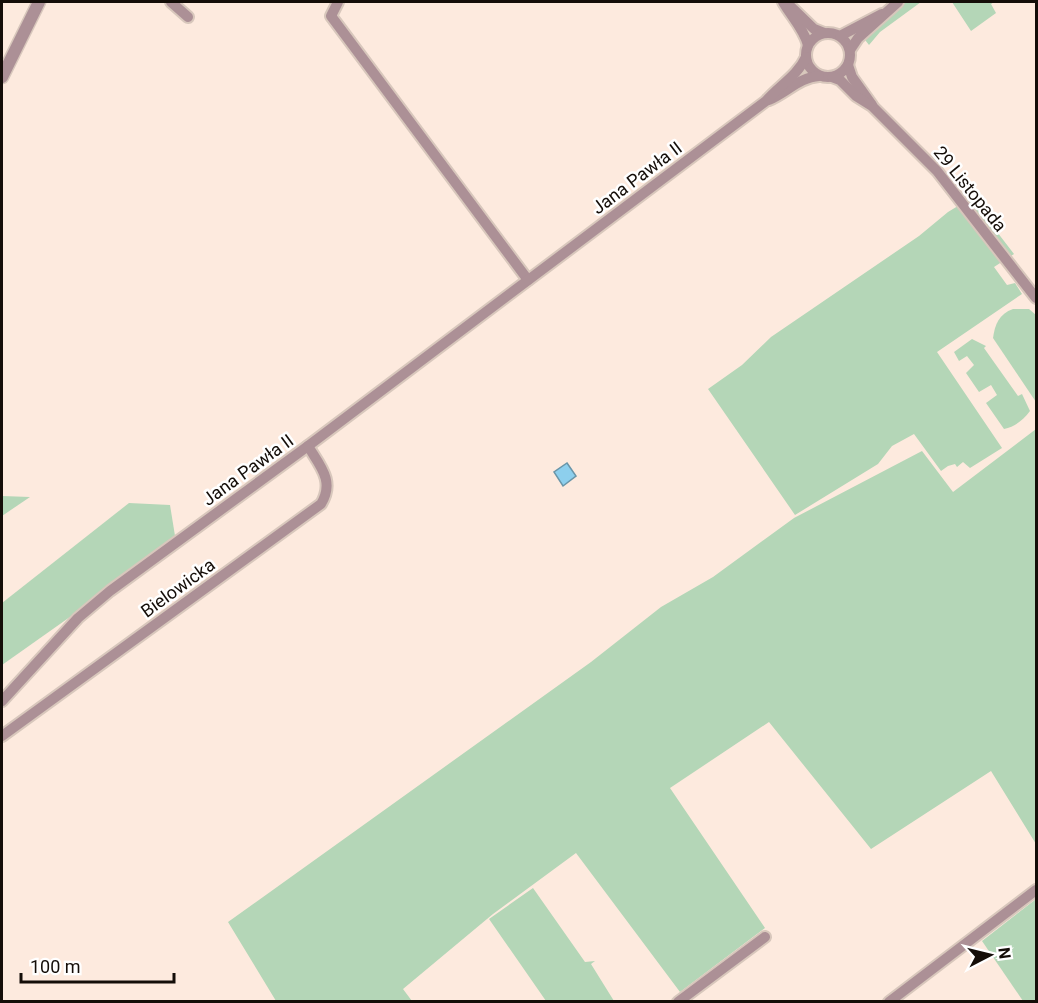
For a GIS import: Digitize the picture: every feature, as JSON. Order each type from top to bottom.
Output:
[{"type":"street","points":[[2,77],[39,2]]},
{"type":"street","points":[[171,2],[188,17]]},
{"type":"street","points":[[338,2],[330,16],[528,280]]},
{"type":"street","points":[[785,2],[814,28],[824,33],[840,36],[850,50]]},
{"type":"street","points":[[785,2],[793,20],[805,35],[809,67],[819,76],[832,78],[843,72],[848,65],[850,50],[855,42],[871,29],[885,12]]},
{"type":"street","points":[[840,36],[885,12],[898,2]]},
{"type":"street","points":[[808,45],[816,36],[824,33]]},
{"type":"street","name":"Jana Pawła II","points":[[2,701],[63,634],[92,607],[766,101],[778,87],[801,68],[806,57]]},
{"type":"street","name":"29 Listopada","points":[[848,65],[852,77],[872,105],[937,171],[1036,298]]},
{"type":"street","name":"Jana Pawła II","points":[[766,101],[780,96],[805,79],[819,76]]},
{"type":"street","name":"29 Listopada","points":[[832,78],[840,80],[856,96],[872,105]]},
{"type":"street","name":"Bielowicka","points":[[2,736],[321,504],[327,489],[327,478],[324,469],[308,446]]},
{"type":"street","points":[[889,1002],[1036,890]]},
{"type":"street","points":[[678,1002],[765,937]]},
{"type":"green space","points":[[906,2],[921,2],[880,32],[869,45],[862,36]]},
{"type":"green space","points":[[952,2],[994,2],[991,4],[996,13],[971,31]]},
{"type":"green space","points":[[971,198],[1014,254],[994,267],[1007,285],[1015,283],[1022,294],[937,352],[1002,448],[970,468],[963,462],[957,467],[955,464],[941,471],[914,434],[892,446],[878,464],[795,515],[708,389],[742,365],[771,337]]},
{"type":"green space","points":[[1013,309],[1029,309],[1036,315],[1036,402],[993,338],[998,320]]},
{"type":"green space","points":[[972,339],[986,346],[984,348],[1018,396],[1022,394],[1030,411],[1012,427],[1004,429],[986,403],[997,395],[991,385],[979,392],[966,373],[974,365],[967,356],[959,361],[954,352]]},
{"type":"green space","points":[[1036,429],[1036,844],[991,771],[871,849],[769,722],[670,788],[765,928],[680,992],[576,853],[493,914],[403,989],[412,1001],[276,1001],[228,922],[591,662],[661,607],[713,577],[794,518],[922,451],[953,492]]},
{"type":"green space","points":[[2,496],[30,497],[2,516]]},
{"type":"green space","points":[[129,503],[170,505],[176,542],[2,665],[2,603]]},
{"type":"green space","points":[[533,888],[585,962],[595,961],[591,964],[614,1001],[546,1001],[489,919]]},
{"type":"green space","points":[[1036,899],[1036,1001],[1023,1001],[982,941]]},
{"type":"water","points":[[567,463],[576,476],[563,486],[554,472]]}]
